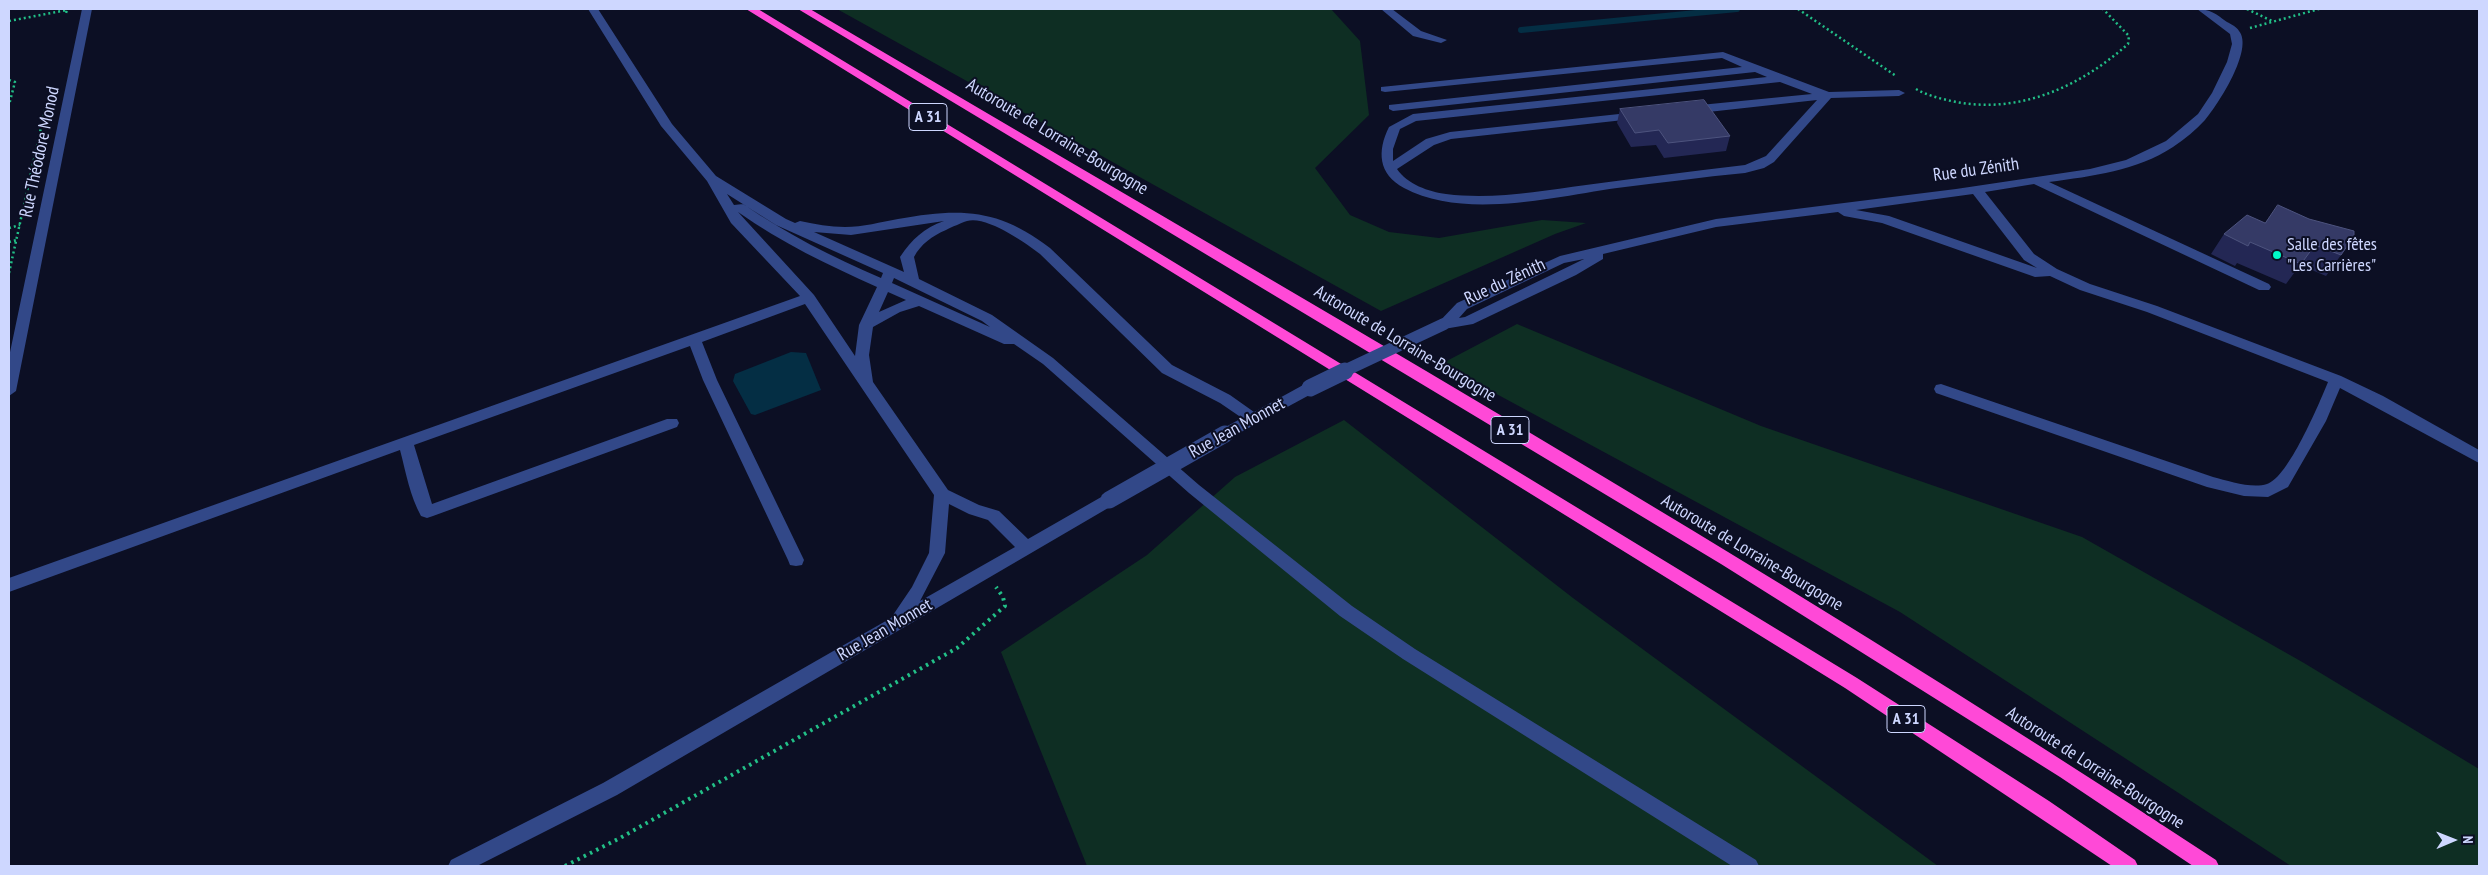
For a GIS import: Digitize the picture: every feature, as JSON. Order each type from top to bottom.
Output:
[{"type":"highway","name":"A 31","points":[[752,9],[1810,657],[2042,807],[2128,866]]},
{"type":"highway","name":"Autoroute de Lorraine-Bourgogne","points":[[803,9],[1727,559],[2074,776],[2208,866]]},
{"type":"street","name":"Rue Théodore Monod","points":[[9,391],[88,9]]},
{"type":"street","points":[[592,9],[667,126],[712,179],[736,220],[809,298],[868,388],[942,494],[975,510],[993,515],[1027,548]]},
{"type":"street","points":[[1386,9],[1422,38],[1441,40]]},
{"type":"street","points":[[2202,9],[2235,32]]},
{"type":"street","name":"Rue du Zénith","points":[[1310,388],[1444,324],[1468,321],[1570,272],[1610,249],[1681,230],[1716,223],[1977,191],[2128,164],[2153,153],[2182,136],[2202,118],[2214,102],[2235,56],[2238,38],[2235,32]]},
{"type":"street","points":[[1385,89],[1723,54],[1781,79],[1828,95]]},
{"type":"street","points":[[1393,107],[1756,68]]},
{"type":"street","points":[[1781,79],[1413,118],[1395,127],[1388,140],[1385,152],[1390,168],[1407,185],[1422,192],[1441,197],[1478,200],[1746,168],[1760,165],[1770,159],[1828,95]]},
{"type":"street","points":[[1673,112],[1828,95],[1899,93]]},
{"type":"street","points":[[1390,168],[1430,142],[1450,136],[1654,114]]},
{"type":"street","points":[[712,179],[781,222],[889,272],[913,281],[987,318],[1031,349],[1201,495],[1346,611],[1409,654],[1749,866]]},
{"type":"street","points":[[2036,180],[2264,287]]},
{"type":"street","points":[[1977,191],[2029,257],[2052,272],[2085,287],[2152,309],[2336,380],[2378,400],[2479,457]]},
{"type":"street","points":[[719,193],[770,228],[817,255],[973,327],[1031,349]]},
{"type":"street","points":[[1823,209],[1884,219],[2040,274],[2052,272]]},
{"type":"street","points":[[781,222],[837,231],[936,216],[998,222],[1031,238],[1167,368],[1225,399],[1252,418]]},
{"type":"street","points":[[913,281],[907,257],[914,244],[923,236],[946,225],[969,218]]},
{"type":"street","points":[[868,388],[862,355],[866,325],[876,300],[885,286],[889,272]]},
{"type":"street","points":[[9,585],[809,298]]},
{"type":"street","points":[[866,325],[895,309],[919,301]]},
{"type":"street","points":[[694,340],[710,380],[796,560]]},
{"type":"street","points":[[1941,389],[2212,483],[2244,490],[2268,491],[2284,483],[2319,420],[2336,380]]},
{"type":"street","name":"Rue Jean Monnet","points":[[458,866],[610,789],[1252,418],[1310,388]]},
{"type":"street","points":[[406,443],[417,486],[427,512],[672,423]]},
{"type":"street","points":[[896,624],[918,591],[937,553],[942,494]]},
{"type":"path","points":[[1798,9],[1900,79]]},
{"type":"path","points":[[1908,84],[1924,95],[1964,105],[2002,105],[2030,101],[2050,94],[2100,68],[2128,44],[2128,36],[2102,9]]},
{"type":"path","points":[[2247,9],[2272,22]]},
{"type":"path","points":[[2235,32],[2319,9]]},
{"type":"path","points":[[9,22],[67,10],[66,16]]},
{"type":"path","points":[[9,80],[14,82],[9,105]]},
{"type":"path","points":[[9,273],[48,96]]},
{"type":"path","points":[[9,228],[20,225]]},
{"type":"path","points":[[9,242],[17,240]]},
{"type":"path","points":[[565,866],[620,838],[957,648],[1005,606],[1003,597],[986,572]]},
{"type":"green space","points":[[837,9],[1331,9],[1360,41],[1369,115],[1315,168],[1350,215],[1389,232],[1439,238],[1542,220],[1586,223],[1555,234],[1381,311]]},
{"type":"green space","points":[[1517,324],[1761,426],[2082,537],[2304,663],[2479,769],[2479,866],[2291,866],[1900,612],[1441,364]]},
{"type":"green space","points":[[1344,420],[1573,598],[1938,866],[1087,866],[1001,652],[1147,555],[1235,477]]},
{"type":"water","points":[[791,352],[806,353],[821,390],[755,415],[751,414],[733,381],[735,374]]},
{"type":"building","points":[[1704,100],[1730,136],[1668,143],[1659,130],[1635,133],[1620,109]]},
{"type":"building","points":[[2278,205],[2309,219],[2354,231],[2354,236],[2341,255],[2315,245],[2301,264],[2250,242],[2248,246],[2224,234],[2247,215],[2265,223]]},
{"type":"waterway","points":[[1521,30],[1737,9]]},
{"type":"place","name":"Salle des fêtes \"Les Carrières\"","points":[[2277,255]]}]
